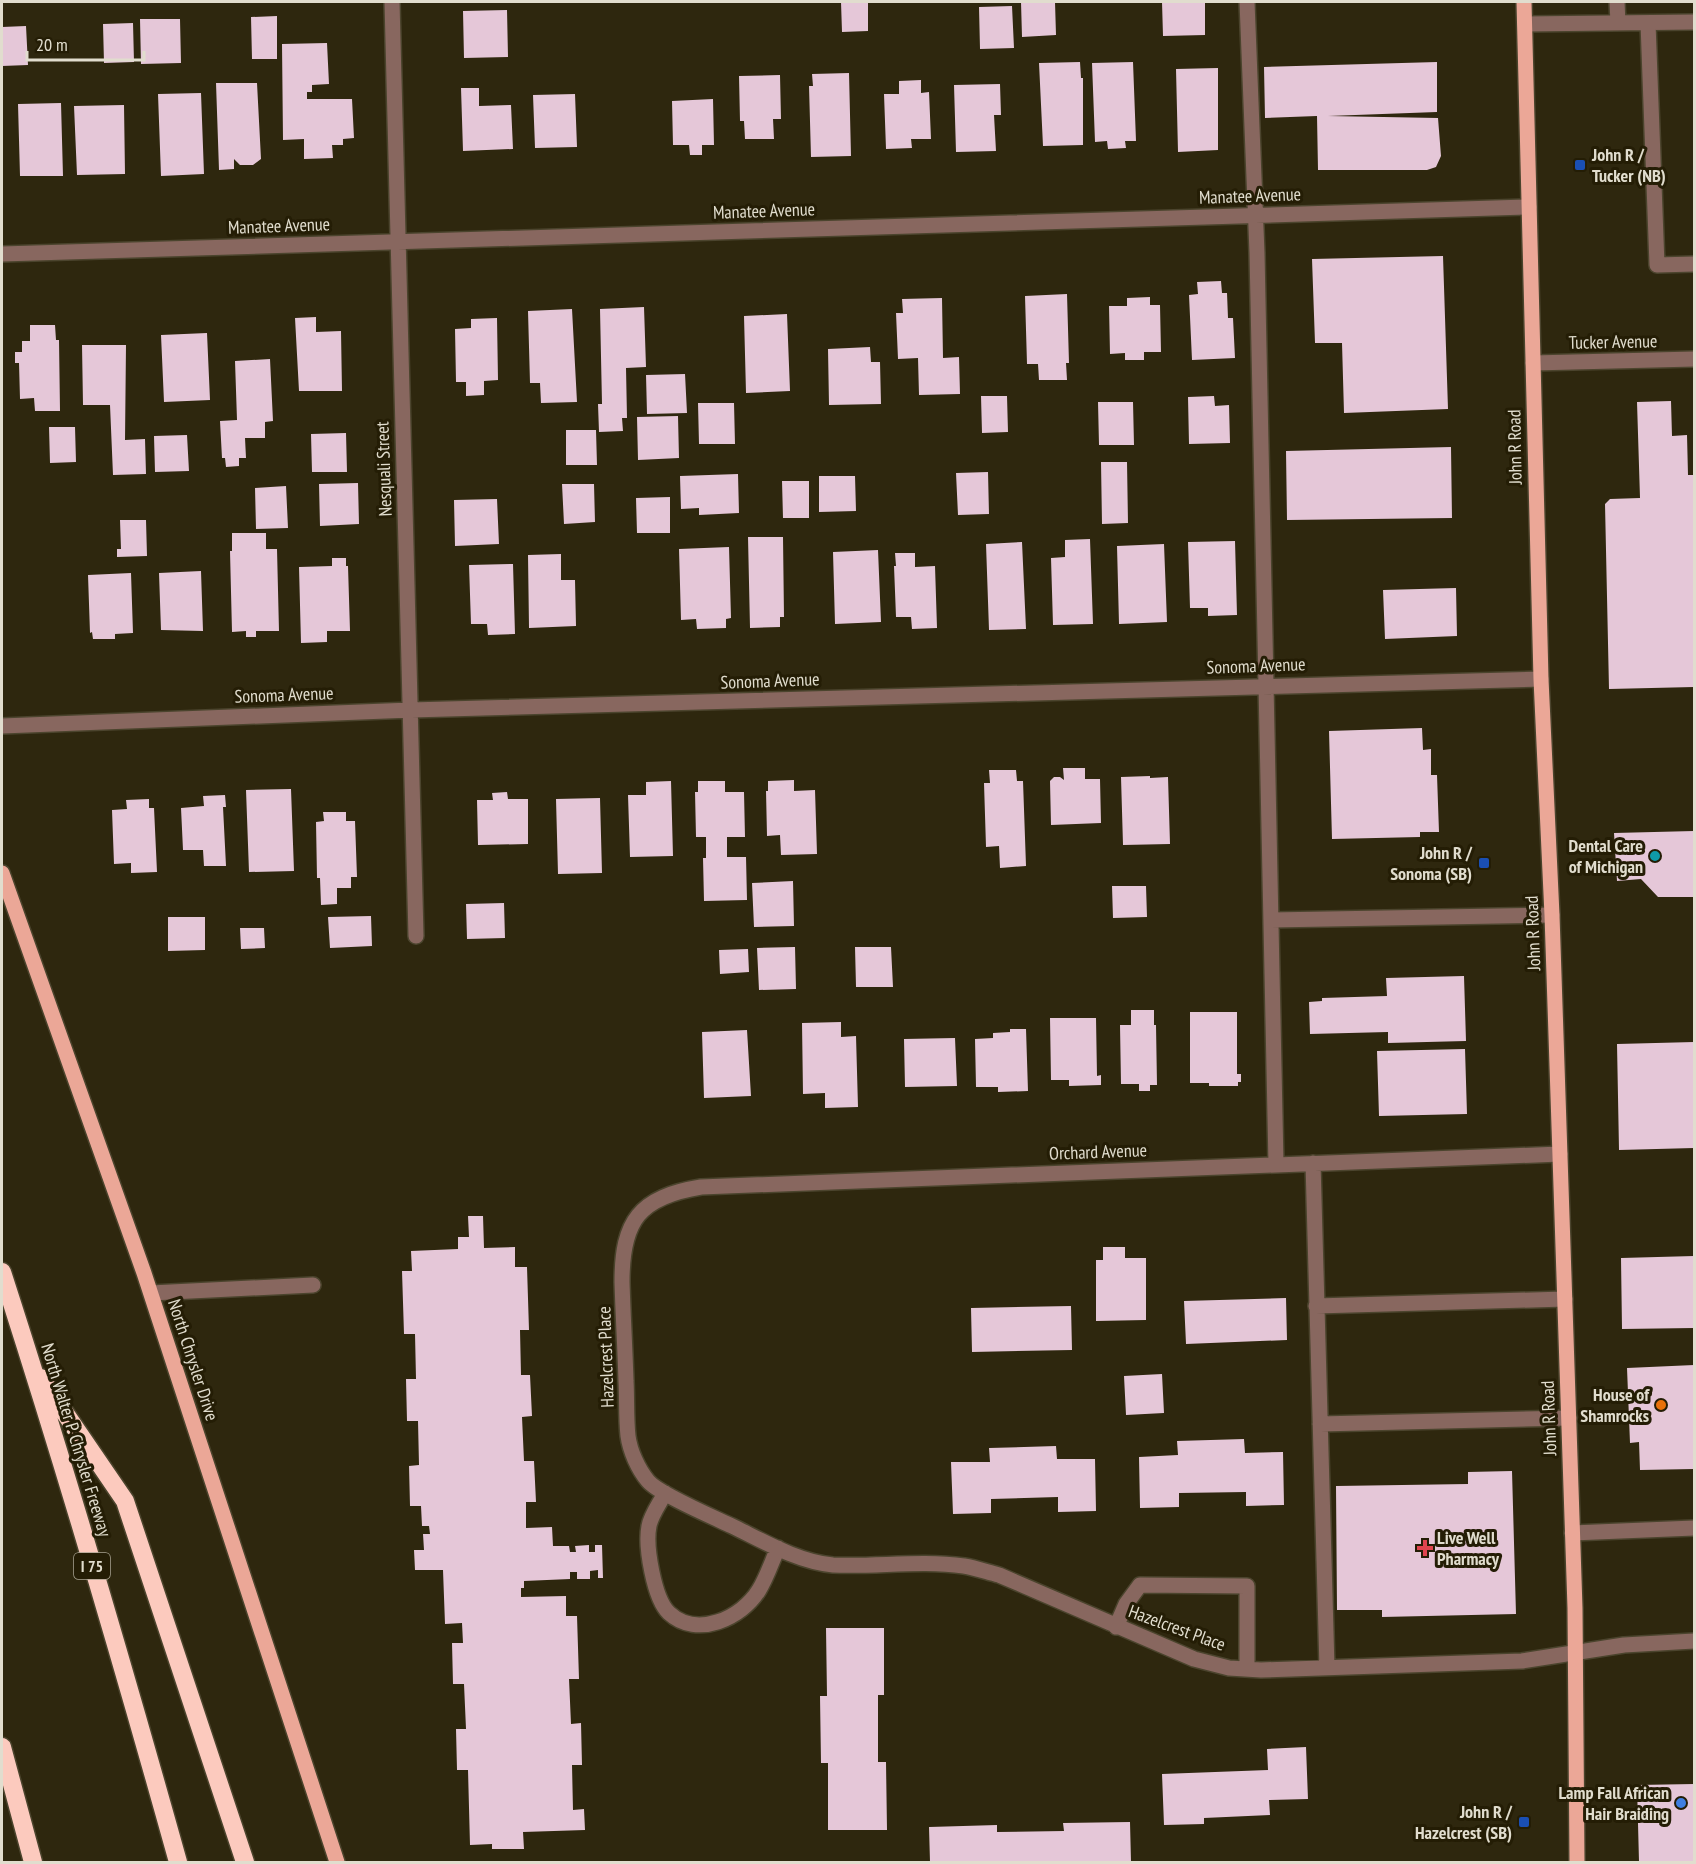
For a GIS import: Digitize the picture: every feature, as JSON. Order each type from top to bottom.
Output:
[{"type":"highway","name":"North Walter P. Chrysler Freeway","points":[[2,1272],[32,1364],[142,1731],[178,1863]]},
{"type":"highway","points":[[32,1364],[125,1501],[245,1863]]},
{"type":"highway","points":[[2,1747],[33,1863]]},
{"type":"main road","name":"John R Road","points":[[1524,2],[1541,679],[1566,1299],[1575,1652],[1576,1863]]},
{"type":"main road","name":"North Chrysler Drive","points":[[2,873],[151,1293],[337,1863]]},
{"type":"street","name":"Nesquali Street","points":[[392,2],[416,936]]},
{"type":"street","points":[[1247,2],[1256,215],[1276,1164]]},
{"type":"street","points":[[1617,2],[1618,23]]},
{"type":"street","points":[[1648,22],[1657,265],[1695,264]]},
{"type":"street","points":[[1525,24],[1695,22]]},
{"type":"street","name":"Manatee Avenue","points":[[2,254],[1529,207]]},
{"type":"street","name":"Tucker Avenue","points":[[1533,363],[1695,360]]},
{"type":"street","name":"Sonoma Avenue","points":[[2,726],[411,710],[1541,679]]},
{"type":"street","points":[[1271,920],[1552,915]]},
{"type":"street","name":"Orchard Avenue","points":[[642,1211],[658,1199],[677,1191],[701,1187],[1560,1154]]},
{"type":"street","points":[[1312,1163],[1327,1668]]},
{"type":"street","name":"Hazelcrest Place","points":[[642,1211],[632,1224],[625,1241],[622,1260],[628,1437],[638,1466],[650,1482],[665,1493],[778,1548],[808,1560],[831,1564],[936,1564],[965,1566],[999,1575],[1194,1659],[1229,1668],[1261,1670],[1522,1661],[1624,1645],[1695,1641]]},
{"type":"street","points":[[151,1293],[313,1285]]},
{"type":"street","points":[[1316,1306],[1566,1299]]},
{"type":"street","points":[[1320,1424],[1569,1418]]},
{"type":"street","points":[[665,1493],[649,1525],[653,1578],[660,1600],[669,1613],[683,1622],[701,1625],[722,1621],[736,1614],[759,1590],[778,1548]]},
{"type":"street","points":[[1572,1533],[1695,1528]]},
{"type":"street","points":[[1116,1626],[1126,1604],[1140,1585],[1247,1586],[1247,1669]]},
{"type":"building","points":[[841,2],[868,2],[868,31],[842,32]]},
{"type":"building","points":[[1021,2],[1055,2],[1056,35],[1022,37]]},
{"type":"building","points":[[1162,2],[1205,2],[1205,35],[1163,36]]},
{"type":"building","points":[[1012,6],[1014,48],[980,49],[979,7]]},
{"type":"building","points":[[507,10],[508,57],[464,58],[463,11]]},
{"type":"building","points":[[277,16],[277,59],[252,59],[251,17]]},
{"type":"building","points":[[140,19],[180,19],[181,63],[141,64]]},
{"type":"building","points":[[133,23],[134,62],[104,63],[103,24]]},
{"type":"building","points":[[26,26],[28,65],[2,66],[2,27]]},
{"type":"building","points":[[327,43],[329,84],[312,85],[312,92],[307,92],[307,99],[352,99],[354,138],[343,139],[343,145],[332,145],[333,158],[304,159],[304,139],[283,140],[282,44]]},
{"type":"building","points":[[1080,62],[1081,78],[1083,78],[1083,145],[1043,146],[1039,63]]},
{"type":"building","points":[[1133,62],[1136,141],[1125,141],[1126,148],[1108,149],[1107,141],[1095,142],[1092,63]]},
{"type":"building","points":[[1437,62],[1437,112],[1328,116],[1438,118],[1441,156],[1436,167],[1427,170],[1318,170],[1317,116],[1265,118],[1264,67]]},
{"type":"building","points":[[1218,68],[1218,150],[1178,152],[1176,69]]},
{"type":"building","points":[[849,73],[851,156],[811,157],[809,86],[813,86],[812,74]]},
{"type":"building","points":[[780,75],[781,119],[773,119],[774,139],[745,139],[744,121],[740,121],[739,76]]},
{"type":"building","points":[[921,80],[921,93],[929,92],[931,139],[911,139],[912,148],[886,149],[884,94],[899,94],[899,81]]},
{"type":"building","points":[[216,83],[257,83],[261,159],[253,165],[240,165],[234,159],[234,169],[219,170]]},
{"type":"building","points":[[1000,84],[1001,115],[994,115],[996,151],[956,152],[954,85]]},
{"type":"building","points":[[461,88],[479,88],[479,106],[511,105],[513,149],[463,151]]},
{"type":"building","points":[[201,93],[204,174],[161,176],[158,94]]},
{"type":"building","points":[[575,94],[577,147],[535,148],[533,95]]},
{"type":"building","points":[[713,99],[714,145],[702,145],[702,155],[690,155],[689,145],[673,145],[672,101]]},
{"type":"building","points":[[61,103],[63,176],[20,176],[18,104]]},
{"type":"building","points":[[124,105],[125,174],[77,175],[74,106]]},
{"type":"building","points":[[1443,256],[1448,409],[1344,413],[1342,343],[1315,343],[1312,259]]},
{"type":"building","points":[[1221,281],[1222,293],[1227,293],[1228,318],[1233,318],[1235,358],[1192,360],[1189,295],[1198,294],[1197,282]]},
{"type":"building","points":[[1067,294],[1069,363],[1066,363],[1067,380],[1039,380],[1038,364],[1027,364],[1025,296]]},
{"type":"building","points":[[1150,297],[1150,305],[1160,305],[1161,352],[1144,352],[1144,360],[1125,360],[1125,353],[1110,354],[1109,306],[1127,306],[1127,298]]},
{"type":"building","points":[[942,298],[943,358],[959,357],[960,394],[919,395],[918,358],[898,359],[896,313],[903,313],[902,299]]},
{"type":"building","points":[[644,307],[646,367],[626,368],[627,418],[622,418],[623,431],[599,432],[598,404],[602,404],[600,309]]},
{"type":"building","points":[[572,309],[577,402],[541,403],[540,383],[530,383],[528,311]]},
{"type":"building","points":[[787,314],[790,391],[746,393],[744,316]]},
{"type":"building","points":[[316,317],[316,332],[341,331],[342,391],[299,391],[295,318]]},
{"type":"building","points":[[497,318],[498,380],[484,381],[484,395],[466,396],[466,382],[456,382],[455,329],[471,328],[471,319]]},
{"type":"building","points":[[30,325],[55,325],[56,340],[59,340],[60,411],[35,411],[34,398],[20,399],[19,363],[15,363],[15,352],[22,352],[22,341],[30,341]]},
{"type":"building","points":[[207,333],[210,400],[164,402],[161,335]]},
{"type":"building","points":[[82,345],[126,345],[125,440],[145,439],[146,474],[113,475],[110,405],[83,405]]},
{"type":"building","points":[[870,347],[871,362],[880,362],[881,404],[829,405],[828,349]]},
{"type":"building","points":[[270,359],[273,421],[265,422],[265,438],[245,438],[246,458],[239,458],[239,466],[226,467],[225,458],[222,458],[220,421],[237,420],[235,361]]},
{"type":"building","points":[[685,374],[687,413],[647,414],[646,375]]},
{"type":"building","points":[[981,396],[1007,396],[1008,432],[982,433]]},
{"type":"building","points":[[1214,396],[1215,406],[1229,405],[1230,443],[1189,444],[1188,397]]},
{"type":"building","points":[[1671,401],[1672,436],[1687,435],[1688,475],[1694,475],[1694,687],[1609,689],[1605,504],[1610,499],[1640,498],[1637,402]]},
{"type":"building","points":[[1098,402],[1133,402],[1134,445],[1099,445]]},
{"type":"building","points":[[698,403],[734,403],[735,444],[699,444]]},
{"type":"building","points":[[678,416],[679,458],[638,460],[637,417]]},
{"type":"building","points":[[49,427],[75,427],[76,462],[50,463]]},
{"type":"building","points":[[566,430],[596,430],[597,465],[566,465]]},
{"type":"building","points":[[346,433],[347,472],[312,472],[311,434]]},
{"type":"building","points":[[187,435],[189,471],[155,472],[154,436]]},
{"type":"building","points":[[1451,447],[1452,518],[1287,520],[1286,451]]},
{"type":"building","points":[[1101,462],[1127,462],[1128,523],[1102,524]]},
{"type":"building","points":[[988,472],[989,514],[958,515],[956,473]]},
{"type":"building","points":[[738,474],[739,513],[699,515],[699,508],[681,509],[680,476]]},
{"type":"building","points":[[819,476],[855,476],[856,511],[819,512]]},
{"type":"building","points":[[782,481],[809,481],[809,518],[783,518]]},
{"type":"building","points":[[358,483],[359,524],[320,526],[319,484]]},
{"type":"building","points":[[562,484],[594,484],[595,522],[564,524]]},
{"type":"building","points":[[286,486],[288,528],[256,529],[255,488]]},
{"type":"building","points":[[670,497],[670,533],[637,533],[636,498]]},
{"type":"building","points":[[497,499],[499,544],[455,546],[454,500]]},
{"type":"building","points":[[120,520],[146,520],[147,556],[117,557],[117,549],[121,549]]},
{"type":"building","points":[[232,533],[266,533],[266,549],[277,549],[279,631],[256,631],[256,637],[246,637],[246,631],[232,632],[230,551],[232,551]]},
{"type":"building","points":[[748,537],[783,537],[784,617],[780,617],[780,627],[750,628]]},
{"type":"building","points":[[1090,539],[1093,624],[1053,625],[1051,558],[1065,557],[1065,540]]},
{"type":"building","points":[[1235,541],[1237,615],[1208,616],[1208,608],[1190,608],[1188,542]]},
{"type":"building","points":[[1022,542],[1026,629],[989,630],[986,544]]},
{"type":"building","points":[[1164,544],[1167,622],[1119,624],[1117,546]]},
{"type":"building","points":[[729,547],[731,618],[726,619],[726,628],[697,629],[696,619],[681,620],[679,549]]},
{"type":"building","points":[[878,550],[881,622],[835,624],[833,552]]},
{"type":"building","points":[[895,553],[915,553],[915,567],[935,566],[937,628],[912,629],[911,617],[896,617]]},
{"type":"building","points":[[561,554],[561,580],[575,580],[576,626],[529,628],[528,555]]},
{"type":"building","points":[[332,558],[346,558],[346,566],[348,566],[350,631],[327,631],[327,642],[301,643],[299,567],[332,566]]},
{"type":"building","points":[[513,564],[515,634],[488,635],[487,624],[471,624],[469,565]]},
{"type":"building","points":[[201,571],[203,631],[161,630],[159,573]]},
{"type":"building","points":[[131,573],[133,633],[115,634],[115,639],[93,639],[92,632],[90,633],[88,575]]},
{"type":"building","points":[[1456,588],[1457,636],[1385,639],[1383,590]]},
{"type":"building","points":[[1422,728],[1423,750],[1431,749],[1431,775],[1437,775],[1439,832],[1420,832],[1420,837],[1332,839],[1329,731]]},
{"type":"building","points":[[1063,768],[1085,768],[1085,779],[1100,779],[1101,823],[1051,825],[1050,781],[1054,777],[1064,780]]},
{"type":"building","points":[[989,770],[1016,770],[1017,781],[1023,781],[1026,866],[1000,868],[999,846],[986,847],[984,783],[990,783]]},
{"type":"building","points":[[1150,776],[1150,778],[1168,777],[1170,844],[1123,845],[1121,777]]},
{"type":"building","points":[[794,780],[794,791],[815,790],[817,854],[781,855],[780,835],[767,836],[766,791],[768,791],[768,781]]},
{"type":"building","points":[[671,781],[673,856],[630,857],[628,795],[646,795],[646,782]]},
{"type":"building","points":[[698,781],[725,781],[725,792],[744,792],[745,837],[727,837],[727,857],[746,857],[747,900],[704,901],[703,858],[706,858],[706,837],[696,837],[695,792],[698,792]]},
{"type":"building","points":[[291,789],[294,871],[249,872],[246,790]]},
{"type":"building","points":[[507,792],[508,799],[528,799],[528,844],[478,845],[477,800],[493,800],[492,793]]},
{"type":"building","points":[[225,795],[226,807],[223,807],[226,866],[204,866],[203,850],[183,850],[181,808],[204,806],[203,796]]},
{"type":"building","points":[[600,798],[602,873],[558,874],[556,799]]},
{"type":"building","points":[[149,799],[149,808],[154,808],[157,872],[131,873],[131,863],[114,864],[112,810],[127,809],[126,800]]},
{"type":"building","points":[[323,812],[346,812],[346,821],[355,821],[357,877],[351,877],[351,888],[337,888],[337,904],[321,905],[320,878],[317,878],[316,822],[324,821]]},
{"type":"building","name":"Dental Care of Michigan","points":[[1694,831],[1694,897],[1658,897],[1641,879],[1617,881],[1614,833]]},
{"type":"building","points":[[793,881],[794,926],[754,927],[752,883]]},
{"type":"building","points":[[1112,886],[1146,886],[1147,917],[1113,918]]},
{"type":"building","points":[[504,903],[505,938],[467,939],[466,904]]},
{"type":"building","points":[[371,916],[372,946],[330,948],[328,917]]},
{"type":"building","points":[[168,917],[205,917],[205,950],[168,951]]},
{"type":"building","points":[[240,928],[264,928],[265,948],[241,949]]},
{"type":"building","points":[[795,947],[796,989],[759,990],[757,948]]},
{"type":"building","points":[[855,947],[891,947],[893,987],[856,987]]},
{"type":"building","points":[[748,949],[749,972],[720,974],[719,950]]},
{"type":"building","points":[[1464,976],[1466,1041],[1388,1043],[1388,1032],[1310,1034],[1309,1002],[1322,1001],[1322,998],[1387,996],[1386,978]]},
{"type":"building","points":[[1131,1010],[1154,1010],[1157,1085],[1150,1085],[1150,1091],[1139,1091],[1139,1084],[1121,1084],[1120,1025],[1131,1025]]},
{"type":"building","points":[[1190,1012],[1237,1012],[1237,1074],[1241,1074],[1241,1082],[1238,1082],[1238,1086],[1209,1086],[1209,1083],[1190,1083]]},
{"type":"building","points":[[1050,1018],[1096,1018],[1097,1076],[1101,1075],[1101,1085],[1069,1086],[1069,1080],[1051,1080]]},
{"type":"building","points":[[841,1022],[841,1037],[856,1036],[858,1107],[825,1108],[825,1093],[803,1094],[802,1023]]},
{"type":"building","points":[[1010,1029],[1026,1029],[1028,1091],[998,1092],[998,1087],[976,1087],[975,1039],[993,1038],[993,1033],[1010,1032]]},
{"type":"building","points":[[747,1030],[751,1096],[704,1098],[702,1032]]},
{"type":"building","points":[[955,1038],[957,1086],[905,1087],[904,1039]]},
{"type":"building","points":[[1694,1042],[1694,1148],[1619,1150],[1617,1044]]},
{"type":"building","points":[[1465,1049],[1467,1114],[1379,1116],[1377,1051]]},
{"type":"building","points":[[468,1216],[483,1216],[484,1248],[515,1247],[515,1267],[527,1267],[529,1330],[520,1330],[521,1375],[530,1375],[532,1416],[522,1417],[524,1461],[534,1461],[536,1502],[526,1502],[526,1528],[552,1527],[553,1546],[569,1546],[570,1552],[576,1552],[575,1546],[589,1545],[589,1552],[595,1552],[595,1545],[602,1545],[603,1578],[598,1578],[598,1570],[590,1571],[590,1579],[577,1579],[577,1572],[570,1572],[570,1579],[524,1581],[524,1588],[521,1588],[521,1597],[566,1596],[566,1616],[577,1616],[579,1679],[569,1679],[571,1724],[581,1723],[582,1765],[572,1765],[573,1810],[584,1809],[585,1830],[523,1832],[524,1849],[492,1849],[492,1844],[470,1845],[468,1770],[457,1770],[456,1729],[466,1729],[464,1684],[453,1684],[452,1643],[463,1643],[462,1623],[445,1624],[443,1570],[415,1570],[414,1550],[424,1550],[423,1534],[430,1534],[429,1526],[422,1526],[421,1506],[410,1506],[409,1466],[419,1465],[418,1421],[407,1421],[406,1379],[416,1379],[415,1334],[404,1334],[402,1271],[412,1271],[411,1251],[458,1249],[458,1237],[469,1237]]},
{"type":"building","points":[[1103,1247],[1125,1247],[1125,1258],[1146,1258],[1146,1320],[1096,1321],[1096,1260],[1103,1260]]},
{"type":"building","points":[[1694,1256],[1694,1328],[1622,1329],[1621,1258]]},
{"type":"building","points":[[1286,1298],[1287,1340],[1186,1344],[1184,1301]]},
{"type":"building","points":[[1071,1306],[1072,1350],[972,1352],[971,1308]]},
{"type":"building","name":"House of Shamrocks","points":[[1694,1365],[1694,1469],[1640,1470],[1639,1442],[1630,1443],[1627,1368]]},
{"type":"building","points":[[1162,1374],[1164,1413],[1126,1415],[1124,1376]]},
{"type":"building","points":[[1244,1439],[1245,1453],[1283,1452],[1284,1505],[1246,1506],[1246,1492],[1179,1493],[1179,1507],[1140,1508],[1139,1457],[1178,1455],[1177,1441]]},
{"type":"building","points":[[1056,1446],[1057,1459],[1095,1459],[1096,1511],[1058,1512],[1058,1497],[991,1499],[991,1513],[953,1514],[951,1462],[990,1462],[989,1448]]},
{"type":"building","name":"Live Well Pharmacy","points":[[1512,1471],[1516,1614],[1382,1617],[1382,1610],[1337,1610],[1336,1486],[1468,1484],[1468,1472]]},
{"type":"building","points":[[826,1628],[884,1628],[884,1695],[878,1695],[878,1762],[886,1762],[887,1830],[828,1830],[828,1763],[821,1763],[820,1696],[827,1696]]},
{"type":"building","points":[[1306,1747],[1308,1799],[1269,1800],[1270,1815],[1204,1818],[1204,1824],[1164,1825],[1162,1774],[1268,1770],[1267,1749]]},
{"type":"building","points":[[1694,1784],[1694,1862],[1639,1862],[1637,1785]]},
{"type":"building","points":[[1130,1822],[1131,1862],[930,1862],[929,1827],[997,1825],[997,1832],[1064,1831],[1063,1823]]},
{"type":"place","name":"John R / Tucker (NB)","points":[[1580,165]]},
{"type":"place","name":"Dental Care of Michigan","points":[[1655,856]]},
{"type":"place","name":"John R / Sonoma (SB)","points":[[1484,863]]},
{"type":"place","name":"House of Shamrocks","points":[[1661,1405]]},
{"type":"place","name":"Live Well Pharmacy","points":[[1425,1548]]},
{"type":"place","name":"Lamp Fall African Hair Braiding","points":[[1681,1803]]},
{"type":"place","name":"John R / Hazelcrest (SB)","points":[[1524,1822]]}]
